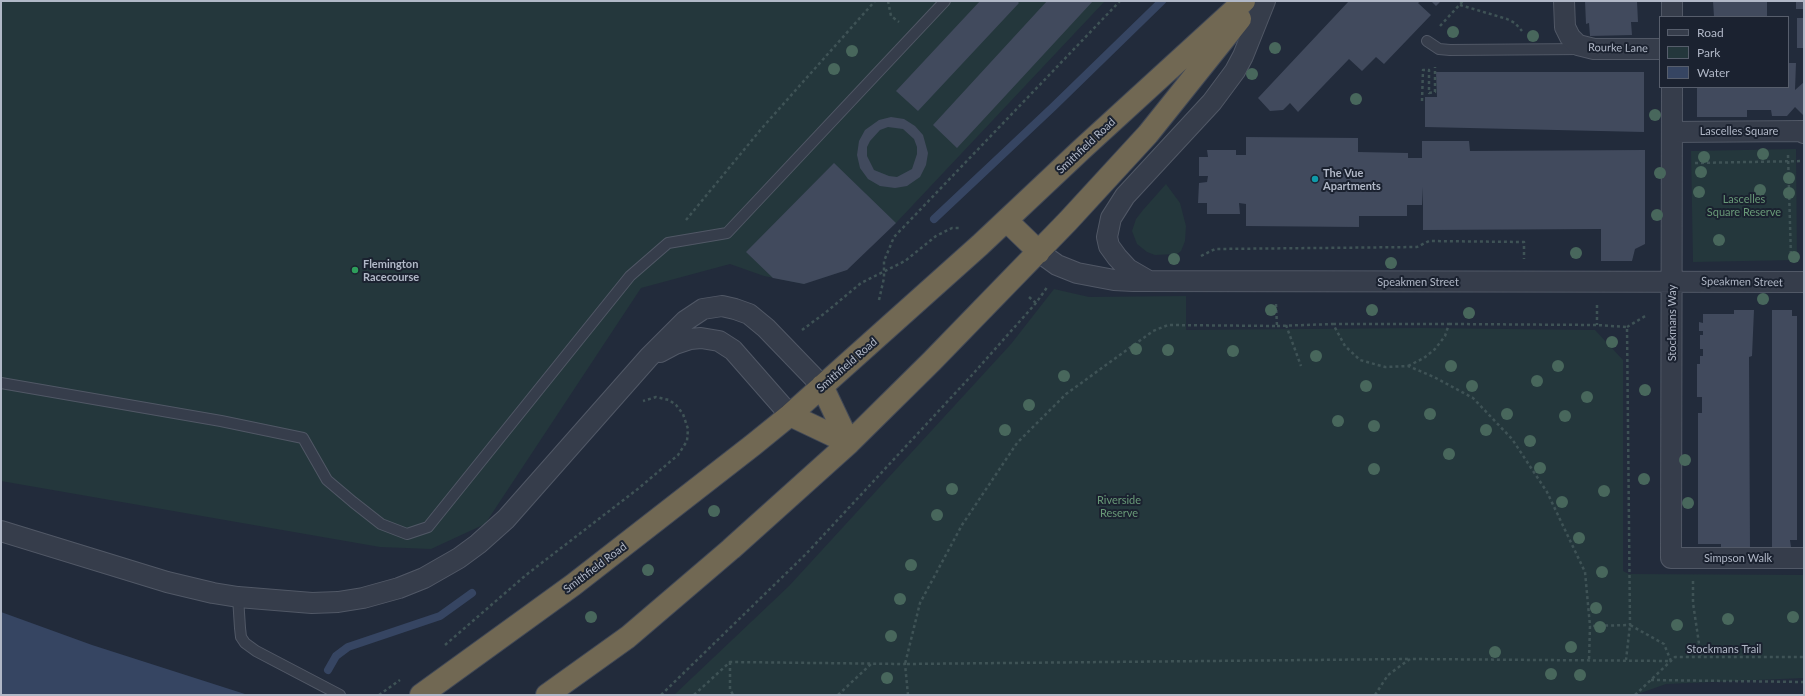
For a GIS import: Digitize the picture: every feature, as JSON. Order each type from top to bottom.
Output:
[{"type":"highway","name":"Smithfield Road","points":[[421,695],[574,585],[790,415],[879,337],[1244,1]]},
{"type":"highway","points":[[547,695],[628,637],[731,549],[849,443],[1039,252],[1148,134],[1255,1]]},
{"type":"highway","points":[[1006,220],[1039,252]]},
{"type":"highway","points":[[822,386],[849,443]]},
{"type":"highway","points":[[790,415],[849,443]]},
{"type":"street","points":[[1150,281],[1132,272],[1114,254],[1107,237],[1111,218],[1125,196],[1212,102],[1235,72],[1265,1]]},
{"type":"street","name":"Rourke Lane","points":[[1564,1],[1565,27],[1570,37],[1578,45],[1594,49],[1659,49]]},
{"type":"street","points":[[1672,1],[1672,16]]},
{"type":"street","name":"Stockmans Way","points":[[1671,558],[1672,88]]},
{"type":"street","name":"Lascelles Square","points":[[1672,132],[1804,131]]},
{"type":"street","name":"Speakmen Street","points":[[1039,252],[1065,269],[1114,280],[1275,282],[1672,281],[1798,283]]},
{"type":"street","points":[[1,531],[167,582],[238,597],[299,602],[348,601],[399,588],[424,578],[445,567],[478,544],[506,519],[632,376],[685,321],[698,311],[711,307],[722,306],[749,314],[766,328],[822,386]]},
{"type":"street","points":[[632,376],[654,356],[668,348],[690,339],[710,339],[719,341],[733,350],[790,415]]},
{"type":"street","name":"Simpson Walk","points":[[1671,558],[1804,558]]},
{"type":"lane","points":[[1,382],[221,421],[303,438],[328,480],[381,524],[407,534],[428,527],[630,276],[668,243],[727,233],[945,1]]},
{"type":"lane","points":[[1427,41],[1439,49],[1444,50],[1594,49]]},
{"type":"lane","points":[[238,597],[241,637],[245,643],[256,651],[340,695]]},
{"type":"path","points":[[668,243],[762,128],[875,1]]},
{"type":"path","points":[[888,1],[891,16],[903,25],[919,29]]},
{"type":"path","points":[[879,337],[877,310],[884,284],[884,262],[894,237],[1120,1]]},
{"type":"path","points":[[1463,1],[1459,5],[1507,19],[1515,23],[1522,31],[1531,50]]},
{"type":"path","points":[[1672,164],[1804,161]]},
{"type":"path","points":[[1788,162],[1798,283]]},
{"type":"path","points":[[1198,258],[1215,249],[1417,248],[1429,241],[1524,242],[1524,260]]},
{"type":"path","points":[[661,695],[806,554],[972,375],[1036,303],[1047,287],[1065,269]]},
{"type":"path","points":[[783,345],[861,283],[883,272]]},
{"type":"path","points":[[1275,282],[1277,326]]},
{"type":"path","points":[[908,695],[905,664],[920,604],[962,525],[1017,443],[1066,394],[1153,331],[1168,325],[1286,326],[1333,324],[1589,324],[1627,327],[1648,314],[1648,282]]},
{"type":"path","points":[[1333,324],[1345,346],[1360,360],[1385,367],[1408,366],[1434,377],[1474,398],[1512,440],[1547,492],[1585,572],[1590,626],[1589,660]]},
{"type":"path","points":[[1408,366],[1430,354],[1445,336],[1449,324]]},
{"type":"path","points":[[1286,326],[1293,349],[1301,366]]},
{"type":"path","points":[[1626,660],[1630,625],[1627,327]]},
{"type":"path","points":[[442,647],[526,575],[678,456]]},
{"type":"path","points":[[1694,558],[1693,603],[1701,657]]},
{"type":"path","points":[[694,695],[730,662],[905,664],[1410,659],[1671,661],[1664,644],[1630,625],[1590,626]]},
{"type":"path","name":"Stockmans Trail","points":[[1635,695],[1675,656],[1804,657]]},
{"type":"path","points":[[1375,695],[1388,675],[1410,659]]},
{"type":"path","points":[[730,662],[730,689],[733,695]]},
{"type":"path","points":[[838,695],[871,664]]},
{"type":"path","points":[[379,695],[405,676]]},
{"type":"path","points":[[1651,680],[1804,682]]},
{"type":"green space","name":"Flemington Racecourse","points":[[1,1],[1105,1],[896,223],[804,284],[764,276],[730,264],[641,288],[485,524],[431,549],[380,547],[1,481]]},
{"type":"green space","name":"Lascelles Square Reserve","points":[[1796,149],[1797,260],[1693,262],[1691,151]]},
{"type":"green space","points":[[1166,184],[1180,203],[1186,226],[1185,241],[1181,251],[1177,254],[1155,255],[1147,252],[1137,244],[1132,231],[1136,219]]},
{"type":"green space","name":"Riverside Reserve","points":[[1054,289],[1089,297],[1186,296],[1186,330],[1422,328],[1595,330],[1623,360],[1623,571],[1629,574],[1804,575],[1804,678],[1666,684],[1635,695],[674,695],[789,586],[1011,344]]},
{"type":"water","points":[[1,612],[92,645],[248,695],[1,695]]},
{"type":"building","points":[[980,1],[1017,1],[1019,3],[918,111],[896,91]]},
{"type":"building","points":[[1047,1],[1093,1],[957,148],[933,125]]},
{"type":"building","points":[[1349,1],[1421,1],[1418,3],[1431,15],[1384,64],[1376,57],[1362,71],[1349,59],[1298,112],[1290,103],[1283,110],[1270,111],[1258,98]]},
{"type":"building","points":[[1431,1],[1441,1],[1436,6]]},
{"type":"building","points":[[1585,1],[1637,1],[1638,22],[1631,22],[1632,35],[1590,36],[1589,23],[1586,24]]},
{"type":"building","points":[[1713,1],[1767,1],[1767,16],[1714,16]]},
{"type":"building","points":[[1796,1],[1804,1],[1804,9],[1796,9]]},
{"type":"building","points":[[1797,18],[1804,18],[1804,48],[1797,48]]},
{"type":"building","points":[[1789,63],[1796,63],[1795,90],[1804,82],[1803,115],[1795,107],[1787,116],[1772,116],[1771,110],[1747,110],[1747,117],[1697,117],[1697,88],[1789,88]]},
{"type":"building","points":[[1436,72],[1644,72],[1644,132],[1425,127],[1425,97],[1437,97]]},
{"type":"building","points":[[891,117],[904,119],[915,126],[923,135],[928,153],[926,165],[920,177],[907,186],[895,188],[880,186],[868,179],[860,168],[857,155],[859,141],[865,130],[879,120]],"holes":[[[888,127],[903,129],[914,139],[917,147],[917,154],[912,169],[897,177],[889,176],[874,170],[867,156],[867,147],[870,141],[880,130]]]},
{"type":"building","points":[[1246,137],[1358,138],[1358,152],[1408,153],[1408,158],[1422,158],[1422,141],[1469,141],[1470,151],[1645,150],[1645,244],[1635,249],[1632,261],[1601,261],[1601,229],[1423,230],[1423,187],[1422,205],[1407,205],[1407,216],[1359,216],[1359,227],[1246,226],[1246,204],[1239,203],[1240,214],[1207,214],[1207,203],[1198,203],[1199,183],[1207,182],[1208,176],[1199,176],[1199,157],[1208,157],[1207,150],[1236,150],[1236,155],[1246,155]]},
{"type":"building","points":[[834,163],[896,223],[847,270],[804,284],[773,278],[746,252]]},
{"type":"building","points":[[1734,310],[1754,310],[1752,356],[1749,357],[1750,549],[1721,549],[1721,544],[1698,544],[1698,413],[1702,413],[1702,397],[1697,397],[1697,364],[1700,364],[1700,356],[1703,356],[1703,349],[1700,349],[1700,335],[1703,335],[1703,331],[1699,331],[1699,322],[1703,323],[1703,314],[1734,314]]},
{"type":"building","points":[[1772,310],[1792,310],[1792,316],[1797,316],[1797,540],[1790,540],[1791,547],[1772,547]]},
{"type":"waterway","points":[[934,219],[1053,107],[1162,1]]},
{"type":"waterway","points":[[328,670],[336,656],[348,647],[440,616],[472,593]]},
{"type":"place","name":"The Vue Apartments","points":[[1315,179]]},
{"type":"place","name":"Flemington Racecourse","points":[[355,270]]}]
